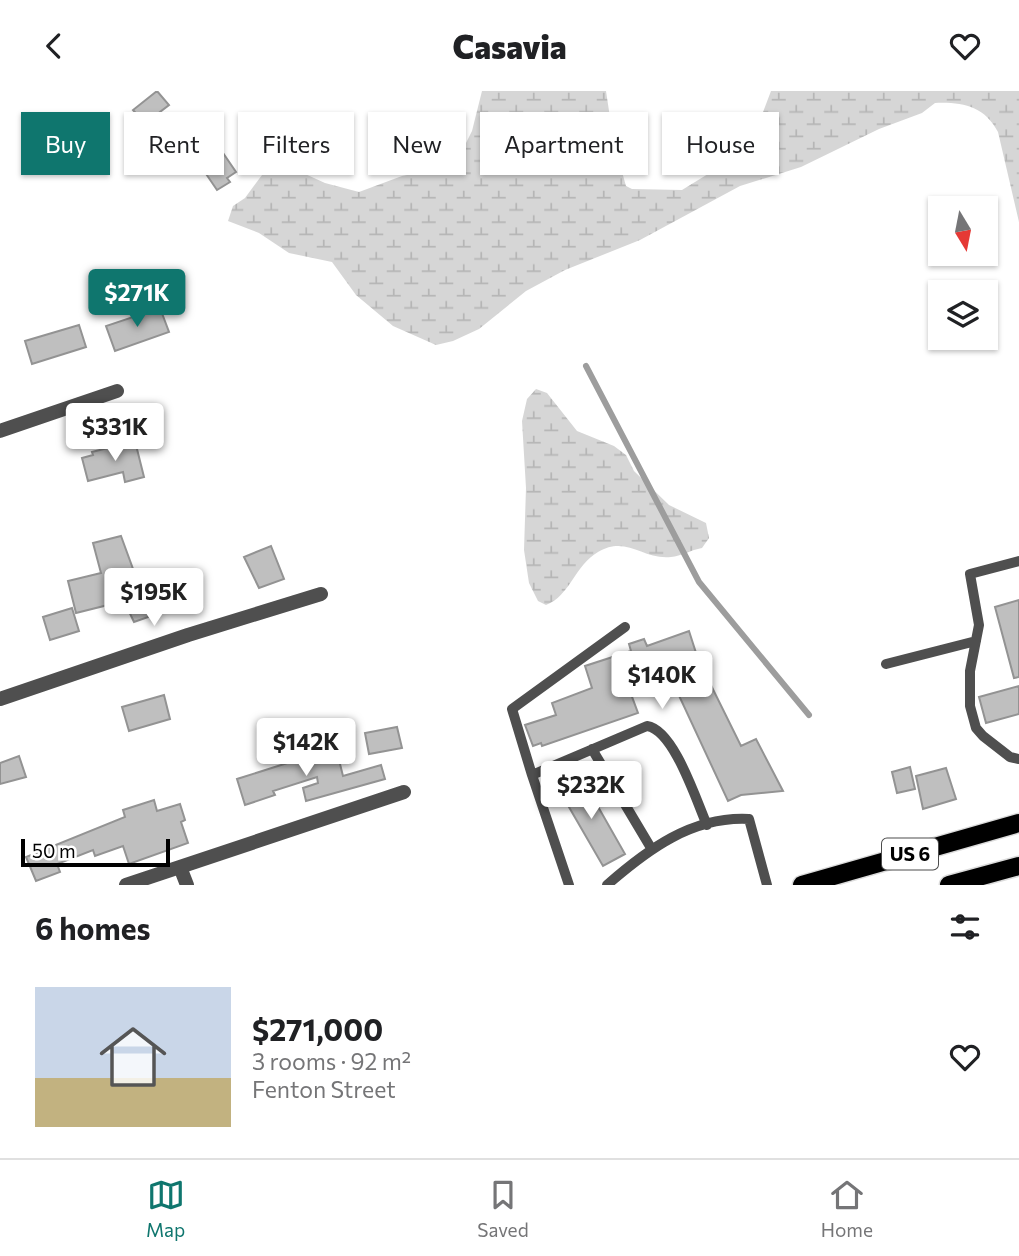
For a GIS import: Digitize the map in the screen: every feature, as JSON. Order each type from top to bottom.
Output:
[{"type":"main road","name":"US 6","points":[[802,885],[1019,823]]},
{"type":"main road","name":"US 6","points":[[949,885],[1019,866]]},
{"type":"street","points":[[0,431],[117,391]]},
{"type":"street","points":[[0,699],[188,635],[321,594]]},
{"type":"street","points":[[126,885],[404,792]]},
{"type":"street","points":[[180,867],[187,885]]},
{"type":"lane","points":[[1019,561],[970,574],[977,603],[976,641],[968,688],[976,728],[997,748],[1019,759]]},
{"type":"lane","points":[[569,885],[512,709],[625,627]]},
{"type":"lane","points":[[886,664],[976,641]]},
{"type":"lane","points":[[532,775],[648,726],[656,727],[671,745],[707,825]]},
{"type":"lane","points":[[592,749],[651,848]]},
{"type":"lane","points":[[607,885],[651,848],[670,837],[731,818],[749,819],[767,885]]},
{"type":"green space","points":[[482,91],[606,91],[609,112],[480,112],[480,175],[623,175],[626,186],[632,189],[682,190],[706,175],[775,175],[740,186],[640,240],[565,270],[526,291],[479,329],[453,341],[436,345],[393,326],[356,295],[332,262],[289,253],[259,233],[228,221],[233,206],[245,198],[262,175],[307,175],[359,192],[407,175],[466,175],[466,143],[472,131]]},
{"type":"green space","points":[[771,91],[1019,91],[1019,222],[998,132],[986,116],[972,107],[955,103],[935,103],[922,113],[879,129],[801,167],[779,174],[779,112],[763,112]]},
{"type":"green space","points":[[536,389],[547,393],[577,431],[614,446],[626,455],[634,471],[669,505],[706,523],[709,538],[702,548],[661,557],[626,547],[608,547],[590,558],[554,601],[546,605],[538,601],[529,583],[524,550],[526,488],[522,421],[527,399]]},
{"type":"building","points":[[157,91],[169,105],[160,112],[133,110]]},
{"type":"building","points":[[224,154],[236,172],[227,178],[230,182],[217,190],[207,175],[224,175]]},
{"type":"building","points":[[160,308],[169,332],[115,351],[106,326]]},
{"type":"building","points":[[79,325],[86,347],[32,364],[25,341]]},
{"type":"building","points":[[135,441],[144,477],[125,482],[123,472],[88,481],[82,458],[93,455],[92,452]]},
{"type":"building","points":[[121,536],[136,577],[144,575],[157,614],[134,622],[124,601],[76,613],[68,581],[101,573],[93,543]]},
{"type":"building","points":[[271,546],[284,579],[259,588],[244,557]]},
{"type":"building","points":[[1019,600],[1019,677],[1014,678],[995,607]]},
{"type":"building","points":[[72,608],[79,631],[50,640],[43,617]]},
{"type":"building","points":[[689,631],[698,659],[741,746],[756,739],[783,791],[741,795],[728,801],[669,674],[635,686],[637,692],[631,694],[638,713],[542,746],[541,743],[533,746],[525,725],[556,715],[552,703],[592,688],[585,666],[631,651],[629,644],[644,639],[647,646]]},
{"type":"building","points":[[1019,686],[1019,714],[986,723],[979,697]]},
{"type":"building","points":[[164,695],[170,719],[129,731],[122,707]]},
{"type":"building","points":[[397,727],[402,748],[369,754],[365,733]]},
{"type":"building","points":[[322,752],[323,756],[337,752],[343,776],[381,765],[385,779],[306,801],[303,788],[318,783],[317,777],[273,791],[275,795],[245,805],[237,779]]},
{"type":"building","points":[[19,756],[26,777],[0,784],[0,763]]},
{"type":"building","points":[[910,767],[915,789],[897,793],[892,772]]},
{"type":"building","points":[[946,768],[956,799],[923,809],[916,776]]},
{"type":"building","points":[[580,775],[625,854],[603,866],[558,788]]},
{"type":"building","points":[[154,800],[157,811],[180,804],[185,820],[181,822],[188,843],[129,864],[123,846],[95,856],[93,850],[57,864],[60,872],[36,881],[26,857],[125,817],[123,810]]},
{"type":"waterway","points":[[586,366],[699,582],[809,715]]}]
